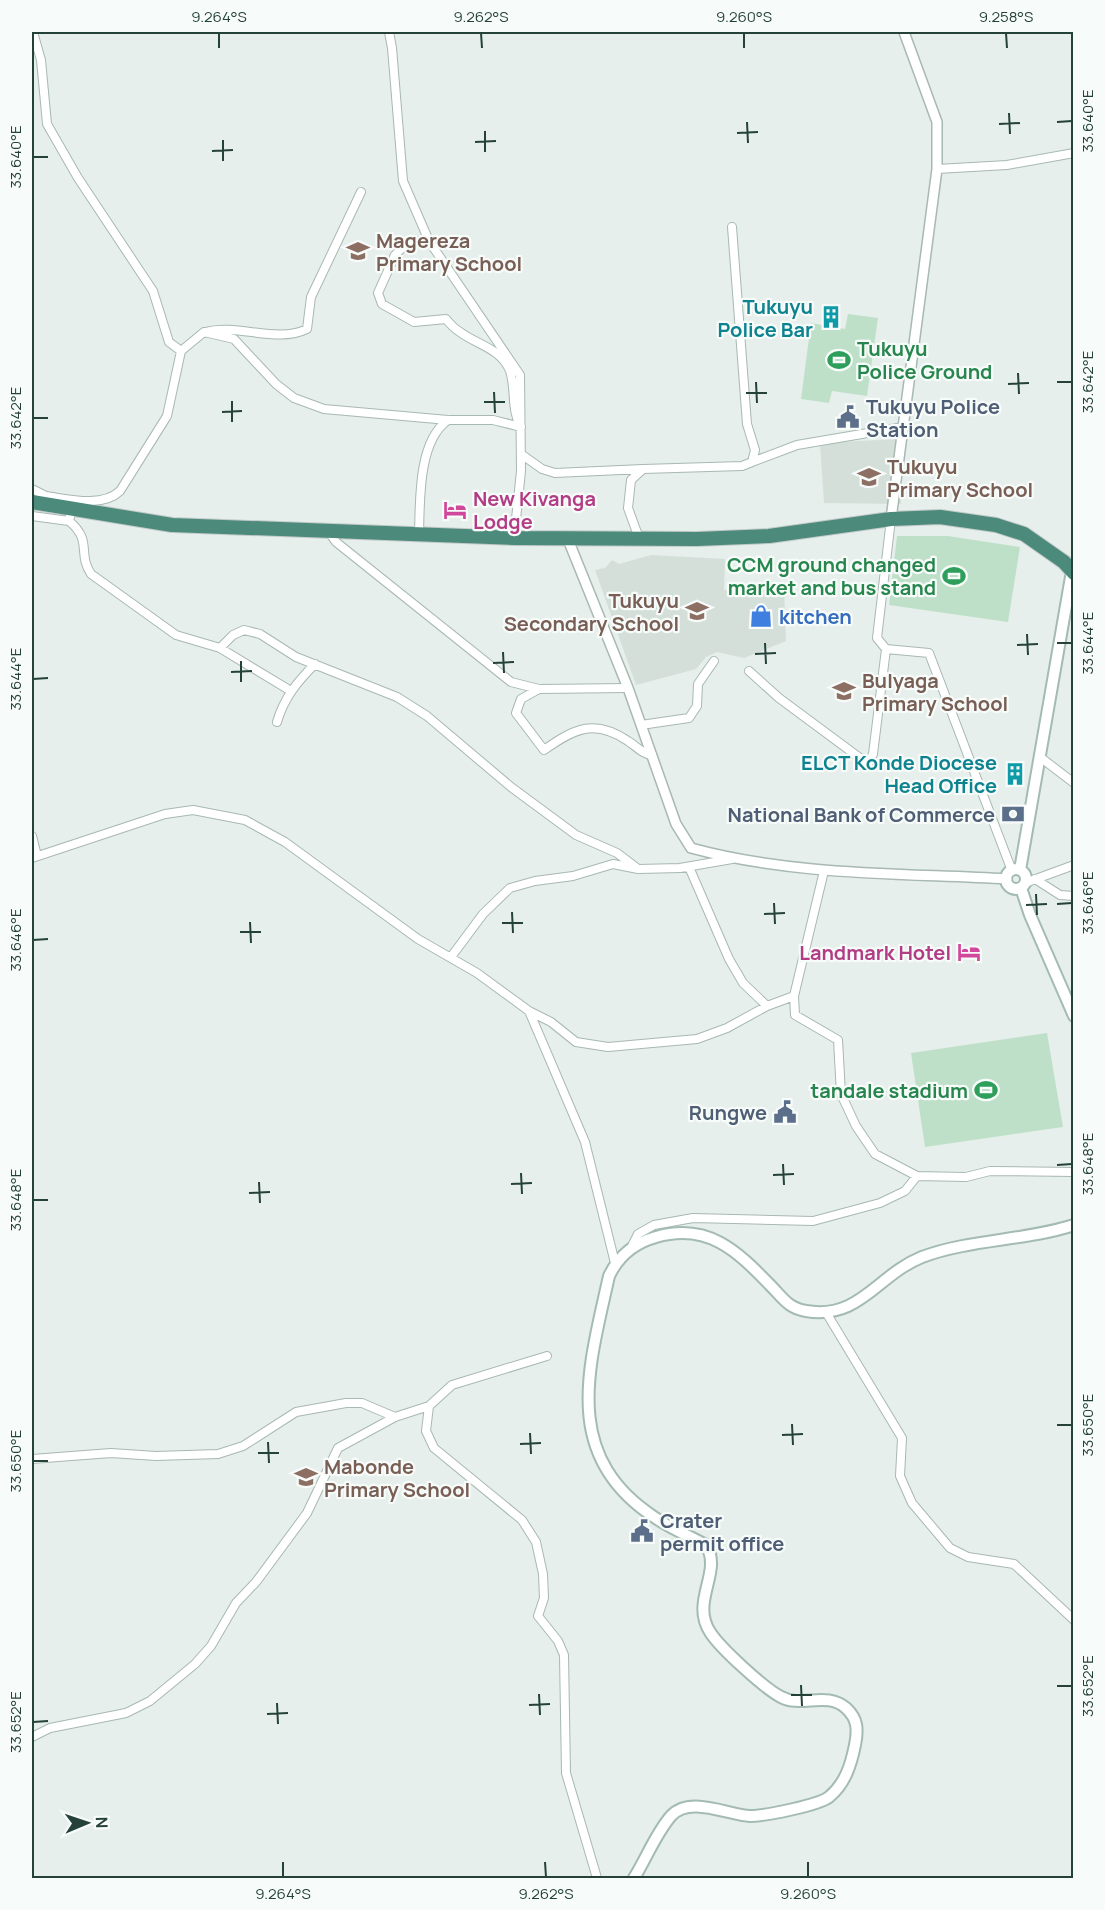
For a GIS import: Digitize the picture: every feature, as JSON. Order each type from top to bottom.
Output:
[{"type":"highway","points":[[40,500],[71,515],[172,525],[514,538],[769,536],[891,519],[940,517],[996,525],[1024,534],[1065,562],[1073,572]]},
{"type":"main road","points":[[1027,883],[1013,888],[1013,873],[1040,756],[1073,572]]},
{"type":"main road","points":[[1013,873],[1024,874],[1030,915],[1074,1016]]},
{"type":"main road","points":[[634,1878],[672,1814],[687,1807],[754,1816],[823,1802],[844,1782],[858,1734],[855,1716],[840,1703],[828,1700],[783,1699],[765,1686],[711,1633],[702,1601],[712,1564],[712,1554],[706,1545],[653,1517],[614,1482],[597,1451],[590,1422],[588,1370],[609,1276],[615,1263],[632,1246],[673,1233],[696,1233],[722,1243],[743,1258],[793,1308],[827,1314],[844,1310],[923,1257],[990,1242],[1050,1233],[1074,1224]]},
{"type":"street","points":[[33,32],[41,60],[47,124],[78,178],[153,291],[169,342],[181,351]]},
{"type":"street","points":[[389,32],[404,181],[429,241],[520,375],[521,453],[514,538]]},
{"type":"street","points":[[749,672],[779,698],[868,764],[873,754],[886,649],[877,638],[937,169],[938,122],[904,32]]},
{"type":"street","points":[[937,169],[1007,165],[1074,153]]},
{"type":"street","points":[[32,489],[40,500],[112,499],[120,491],[167,416],[181,351],[204,332],[221,328],[293,335],[307,328],[312,297],[362,192]]},
{"type":"street","points":[[732,227],[746,413],[755,450],[752,462]]},
{"type":"street","points":[[429,241],[409,241],[395,255],[378,293],[382,304],[414,322],[446,320],[460,332],[494,350],[509,369],[514,390],[515,417],[521,427]]},
{"type":"street","points":[[204,332],[234,339],[276,384],[294,398],[324,408],[448,420],[493,420],[521,427]]},
{"type":"street","points":[[419,534],[421,483],[433,435],[448,420]]},
{"type":"street","points":[[521,453],[542,469],[555,472],[742,466],[797,445],[903,427]]},
{"type":"street","points":[[639,538],[628,508],[631,480],[643,469]]},
{"type":"street","points":[[32,516],[71,515],[85,541],[84,564],[91,574],[176,635],[220,648],[291,691]]},
{"type":"street","points":[[327,530],[336,542],[511,682],[539,689],[628,688]]},
{"type":"street","points":[[567,537],[628,688],[676,824],[691,848],[732,859],[824,871],[1013,873],[929,652],[886,649]]},
{"type":"street","points":[[220,648],[233,635],[244,630],[260,634],[296,657],[397,697],[427,716],[511,787],[576,835],[617,853],[638,869]]},
{"type":"street","points":[[641,725],[689,718],[697,706],[699,684],[714,661]]},
{"type":"street","points":[[277,722],[282,703],[315,664]]},
{"type":"street","points":[[539,689],[521,699],[516,713],[544,750],[572,730],[601,728],[627,740],[646,754],[652,755]]},
{"type":"street","points":[[1040,756],[1074,783]]},
{"type":"street","points":[[32,836],[34,857],[165,814],[193,810],[245,820],[285,842],[418,939],[477,972],[529,1011],[551,1022],[576,1042],[608,1047],[697,1039],[727,1028],[768,1006],[794,996]]},
{"type":"street","points":[[451,957],[483,914],[510,888],[536,881],[573,876],[613,864],[638,869],[689,867],[732,859]]},
{"type":"street","points":[[1027,883],[1074,865]]},
{"type":"street","points":[[689,867],[729,959],[742,983],[768,1006]]},
{"type":"street","points":[[824,871],[794,996],[795,1015],[838,1040],[841,1094],[856,1126],[875,1154],[917,1176],[966,1177],[990,1171],[1074,1172]]},
{"type":"street","points":[[1027,883],[1060,895],[1074,896]]},
{"type":"street","points":[[529,1011],[585,1142],[615,1263]]},
{"type":"street","points":[[632,1246],[638,1234],[654,1225],[693,1218],[813,1221],[880,1203],[905,1191],[917,1176]]},
{"type":"street","points":[[827,1314],[902,1438],[900,1476],[912,1503],[950,1548],[968,1557],[1014,1564],[1074,1620]]},
{"type":"street","points":[[32,1737],[50,1728],[126,1713],[150,1701],[195,1664],[211,1646],[236,1603],[256,1582],[308,1513],[338,1448],[395,1418],[429,1406],[452,1385],[547,1356]]},
{"type":"street","points":[[32,1459],[111,1453],[156,1456],[218,1454],[243,1446],[296,1412],[346,1403],[362,1403],[395,1418]]},
{"type":"street","points":[[429,1406],[426,1431],[434,1448],[522,1520],[536,1542],[543,1574],[544,1598],[538,1616],[558,1641],[564,1655],[566,1773],[597,1878]]},
{"type":"shaded area","points":[[898,439],[901,504],[824,503],[820,443]]},
{"type":"shaded area","name":"Tukuyu Secondary School","points":[[651,555],[725,559],[724,590],[784,589],[786,641],[744,658],[717,652],[706,657],[696,669],[636,685],[595,570],[605,568],[612,560],[619,564]]},
{"type":"green space","name":"Tukuyu Police Ground","points":[[848,314],[878,318],[867,396],[832,391],[829,403],[801,399],[811,323],[845,329]]},
{"type":"green space","name":"CCM ground changed market and bus stand","points":[[897,536],[948,536],[1020,547],[1008,622],[889,605]]},
{"type":"green space","name":"tandale stadium","points":[[1047,1033],[1063,1127],[925,1147],[911,1053]]},
{"type":"place","name":"Magereza Primary School","points":[[358,251]]},
{"type":"place","name":"Tukuyu Police Bar","points":[[831,317]]},
{"type":"place","name":"Tukuyu Police Ground","points":[[839,360]]},
{"type":"place","name":"Tukuyu Police Station","points":[[848,417]]},
{"type":"place","name":"Tukuyu Primary School","points":[[869,477]]},
{"type":"place","name":"New Kivanga Lodge","points":[[455,510]]},
{"type":"place","name":"CCM ground changed market and bus stand","points":[[954,576]]},
{"type":"place","name":"Tukuyu Secondary School","points":[[697,611]]},
{"type":"place","name":"kitchen","points":[[761,616]]},
{"type":"place","name":"Bulyaga Primary School","points":[[844,691]]},
{"type":"place","name":"ELCT Konde Diocese Head Office","points":[[1015,774]]},
{"type":"place","name":"National Bank of Commerce","points":[[1013,814]]},
{"type":"place","name":"Landmark Hotel","points":[[969,952]]},
{"type":"place","name":"tandale stadium","points":[[986,1090]]},
{"type":"place","name":"Rungwe","points":[[785,1112]]},
{"type":"place","name":"Mabonde Primary School","points":[[306,1477]]},
{"type":"place","name":"Crater permit office","points":[[642,1531]]}]
